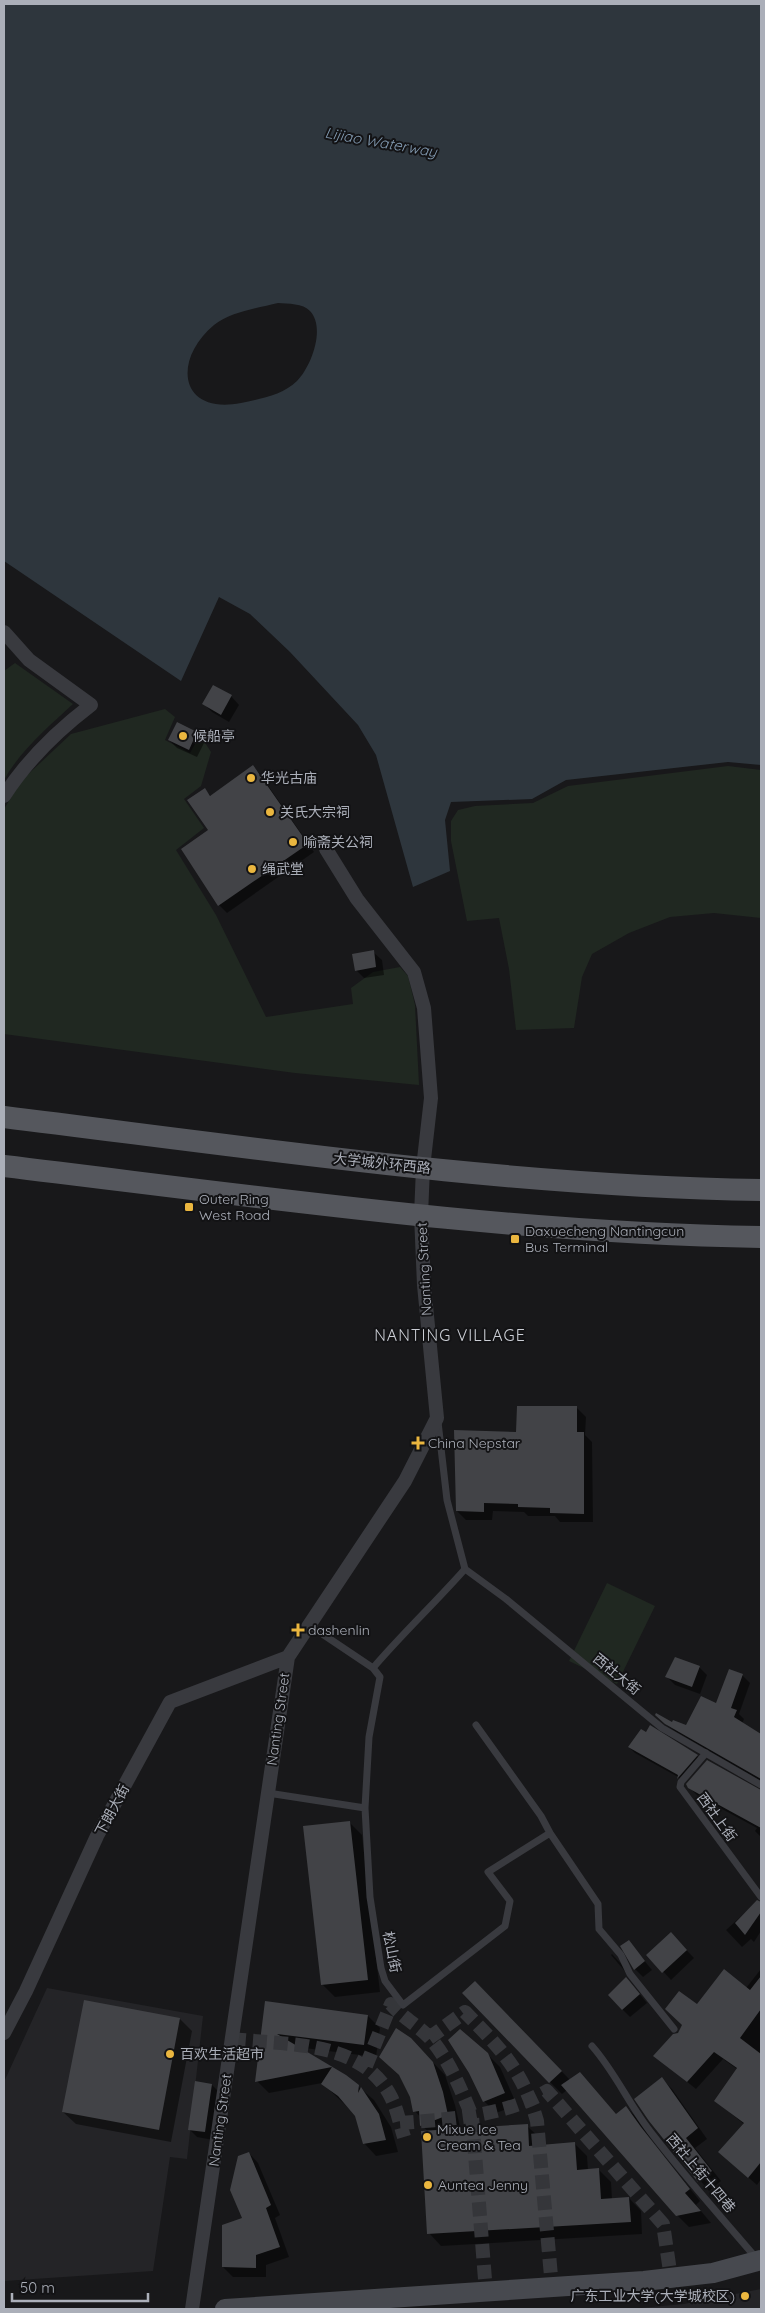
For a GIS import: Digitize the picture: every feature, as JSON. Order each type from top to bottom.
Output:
[{"type":"main road","name":"大学城外环西路","points":[[4,1118],[423,1168],[591,1182],[761,1190]]},
{"type":"main road","points":[[4,1166],[421,1216],[579,1229],[761,1237]]},
{"type":"street","points":[[4,632],[29,660],[91,705],[57,733],[18,775],[4,796]]},
{"type":"street","name":"Nanting Street","points":[[192,2309],[288,1657],[405,1481],[437,1418],[424,1285],[421,1216],[423,1168],[431,1098],[424,1008],[414,972],[357,899],[326,849]]},
{"type":"street","name":"下朗大街","points":[[4,2033],[26,1991],[98,1836],[170,1702],[288,1657]]},
{"type":"street","points":[[226,2309],[644,2281],[713,2273],[760,2261]]},
{"type":"lane","points":[[310,1625],[373,1668],[400,1636],[430,1608],[465,1568],[447,1500],[437,1418]]},
{"type":"lane","name":"西社大街","points":[[465,1568],[512,1604],[662,1728],[761,1785]]},
{"type":"lane","name":"松山街","points":[[373,1668],[380,1677],[369,1737],[365,1808],[370,1897],[381,1968],[385,1981],[402,2005],[505,1926],[510,1901],[488,1872],[550,1833]]},
{"type":"lane","points":[[476,1725],[541,1816],[550,1833],[598,1904],[599,1929],[621,1955],[630,1974],[674,2028]]},
{"type":"lane","name":"西社上街","points":[[706,1753],[681,1782],[680,1787],[761,1897]]},
{"type":"lane","points":[[268,1793],[365,1808]]},
{"type":"lane","name":"西社上街十四巷","points":[[592,2046],[607,2064],[652,2135],[760,2261]]},
{"type":"shaded area","points":[[15,663],[73,704],[26,749],[4,780],[4,671]]},
{"type":"shaded area","points":[[165,709],[175,717],[165,740],[190,753],[200,735],[211,752],[201,786],[184,799],[204,828],[176,850],[216,915],[266,1017],[353,1004],[351,988],[373,972],[400,967],[408,976],[415,1005],[419,1085],[295,1073],[4,1034],[4,809],[22,780],[71,734]]},
{"type":"shaded area","points":[[728,766],[761,770],[761,918],[714,913],[670,917],[629,933],[592,954],[582,977],[574,1028],[516,1030],[509,969],[499,918],[467,921],[451,841],[451,821],[458,810],[475,806],[533,803],[568,786]]},
{"type":"shaded area","points":[[607,1583],[655,1606],[617,1684],[569,1661]]},
{"type":"shaded area","points":[[47,1988],[203,2016],[187,2159],[170,2157],[153,2271],[4,2281],[4,2082]]},
{"type":"shaded area","name":"广东工业大学(大学城校区)","points":[[761,2289],[761,2309],[630,2309],[684,2304]]},
{"type":"water","name":"Lijiao Waterway","points":[[4,4],[761,4],[761,765],[728,762],[566,780],[532,799],[451,802],[445,820],[450,871],[413,887],[376,755],[358,725],[290,652],[250,614],[219,597],[181,681],[4,561]],"holes":[[[278,303],[299,305],[307,308],[315,318],[317,327],[315,347],[307,367],[297,381],[278,393],[241,403],[220,404],[204,401],[194,393],[188,381],[188,368],[192,353],[201,339],[214,325],[236,314]]]},
{"type":"building","points":[[213,685],[232,695],[221,715],[202,704]]},
{"type":"building","name":"候船亭","points":[[177,722],[197,732],[189,750],[168,740]]},
{"type":"building","points":[[253,765],[308,844],[218,906],[181,849],[208,830],[187,800],[205,788],[210,796]]},
{"type":"building","points":[[374,950],[376,967],[355,971],[352,954]]},
{"type":"building","points":[[517,1406],[577,1406],[577,1432],[584,1432],[584,1514],[550,1513],[550,1508],[518,1507],[518,1504],[484,1503],[484,1512],[456,1511],[454,1430],[516,1432]]},
{"type":"building","points":[[675,1657],[700,1666],[692,1687],[665,1677]]},
{"type":"building","points":[[729,1669],[743,1674],[731,1708],[737,1710],[734,1717],[761,1734],[761,1779],[665,1724],[655,1715],[656,1713],[672,1722],[673,1720],[686,1725],[701,1696],[716,1703]]},
{"type":"building","points":[[650,1725],[698,1755],[677,1779],[678,1775],[628,1747],[641,1729],[646,1732]]},
{"type":"building","points":[[707,1760],[761,1790],[761,1828],[688,1788],[686,1784]]},
{"type":"building","points":[[350,1821],[368,1980],[321,1985],[303,1826]]},
{"type":"building","points":[[757,1900],[761,1902],[761,1912],[745,1935],[735,1923]]},
{"type":"building","points":[[671,1932],[687,1950],[662,1973],[646,1955]]},
{"type":"building","points":[[629,1940],[645,1961],[634,1970],[620,1946]]},
{"type":"building","points":[[724,1969],[750,1990],[761,1976],[761,2009],[740,2038],[761,2054],[761,2162],[748,2178],[718,2152],[744,2123],[714,2101],[737,2068],[714,2052],[687,2082],[653,2056],[673,2034],[678,2033],[682,2025],[665,2009],[679,1991],[697,2004]]},
{"type":"building","points":[[626,1977],[640,1994],[622,2010],[608,1995]]},
{"type":"building","points":[[475,1981],[562,2071],[549,2083],[462,1993]]},
{"type":"building","points":[[84,2000],[180,2018],[159,2130],[62,2112]]},
{"type":"building","points":[[265,2001],[368,2015],[364,2045],[277,2034],[346,2075],[359,2085],[358,2093],[361,2087],[379,2114],[386,2140],[363,2144],[355,2116],[338,2096],[321,2084],[332,2067],[255,2082]]},
{"type":"building","points":[[396,2028],[411,2038],[433,2062],[448,2115],[420,2126],[419,2111],[413,2112],[410,2097],[399,2075],[379,2057]]},
{"type":"building","points":[[460,2029],[488,2053],[505,2093],[483,2102],[469,2073],[448,2040]]},
{"type":"building","points":[[580,2072],[616,2114],[626,2106],[690,2189],[685,2193],[701,2211],[676,2216],[561,2085]]},
{"type":"building","points":[[662,2077],[698,2128],[686,2138],[712,2171],[698,2182],[649,2121],[634,2099]]},
{"type":"building","points":[[195,2081],[212,2084],[205,2132],[188,2130]]},
{"type":"building","points":[[528,2124],[529,2146],[575,2142],[577,2170],[599,2168],[601,2199],[629,2197],[631,2222],[427,2234],[421,2131]]},
{"type":"building","points":[[249,2152],[271,2205],[266,2208],[280,2247],[256,2255],[256,2268],[222,2267],[222,2225],[242,2218],[230,2190],[238,2156]]},
{"type":"tunnel","points":[[366,2066],[391,2004],[429,2037],[443,2055],[459,2085],[472,2116],[486,2292]]},
{"type":"tunnel","points":[[429,2038],[465,2012],[509,2061],[525,2088],[537,2121],[552,2287]]},
{"type":"tunnel","points":[[232,2039],[299,2045],[321,2049],[342,2055],[362,2065],[378,2078],[391,2097],[404,2137]]},
{"type":"tunnel","points":[[400,2123],[456,2118],[494,2111],[530,2100],[547,2091],[663,2224],[671,2278]]},
{"type":"place","name":"候船亭","points":[[183,736]]},
{"type":"place","name":"华光古庙","points":[[251,778]]},
{"type":"place","name":"关氏大宗祠","points":[[270,812]]},
{"type":"place","name":"喻斋关公祠","points":[[293,842]]},
{"type":"place","name":"绳武堂","points":[[252,869]]},
{"type":"place","name":"Outer Ring West Road","points":[[189,1207]]},
{"type":"place","name":"Daxuecheng Nantingcun Bus Terminal","points":[[515,1239]]},
{"type":"place","name":"China Nepstar","points":[[418,1443]]},
{"type":"place","name":"dashenlin","points":[[298,1630]]},
{"type":"place","name":"百欢生活超市","points":[[170,2054]]},
{"type":"place","name":"Mixue Ice Cream & Tea","points":[[427,2137]]},
{"type":"place","name":"Auntea Jenny","points":[[428,2185]]},
{"type":"place","name":"广东工业大学(大学城校区)","points":[[745,2296]]},
{"type":"district","name":"NANTING VILLAGE","points":[[450,1335]]}]
